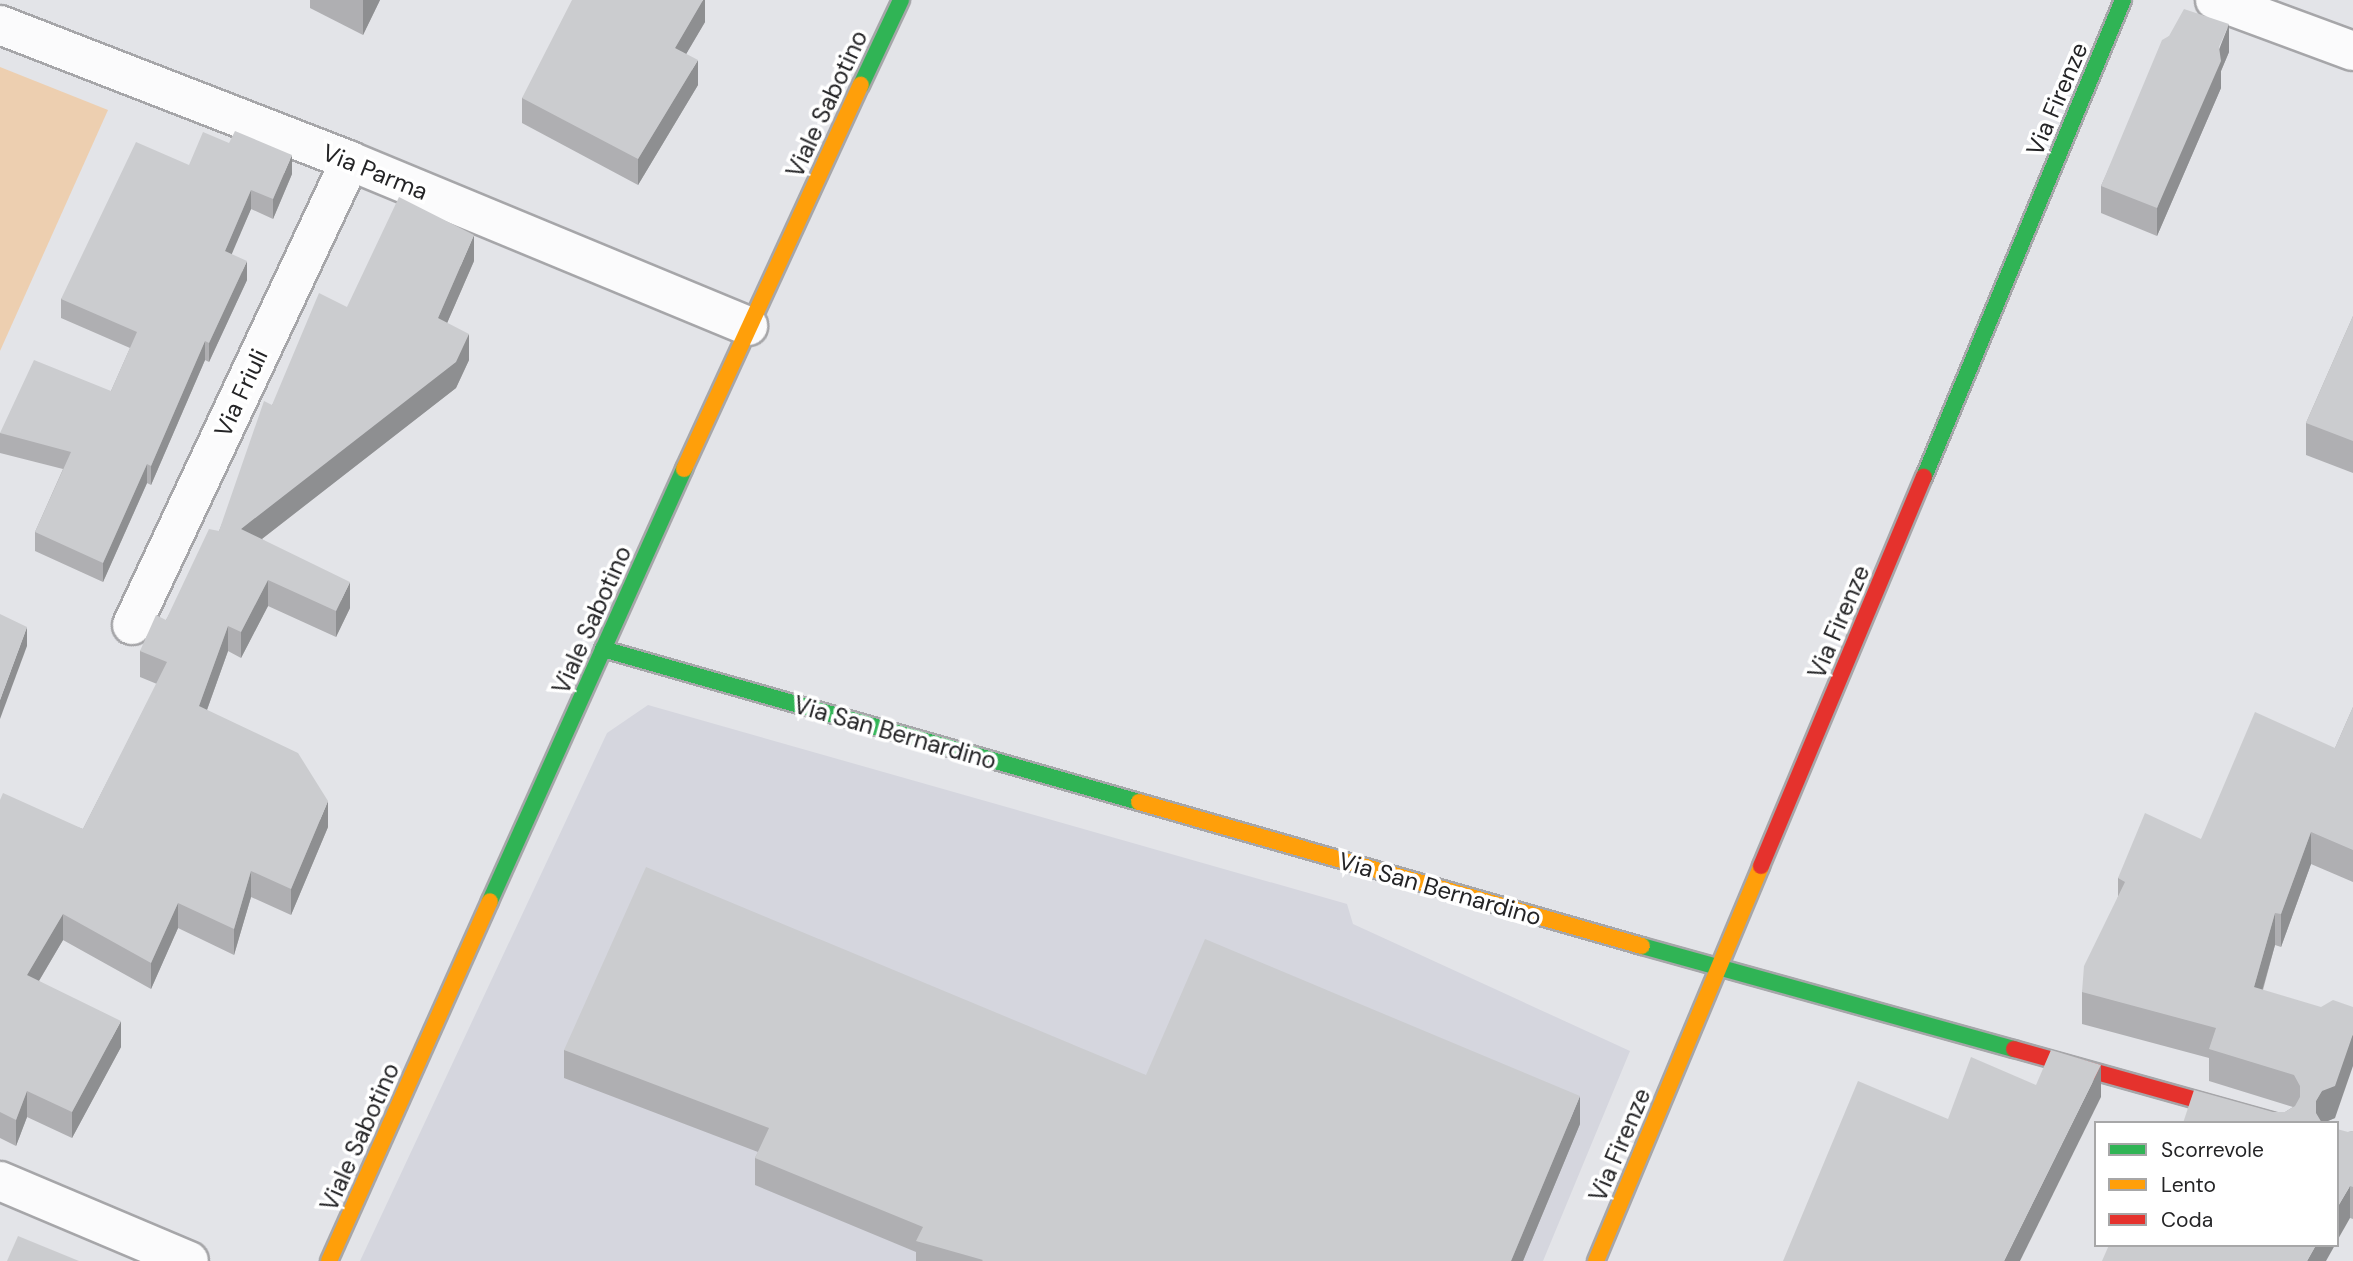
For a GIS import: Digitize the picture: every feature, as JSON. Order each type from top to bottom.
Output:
[{"type":"street","name":"Viale Sabotino","points":[[329,1261],[748,326],[901,0]]},
{"type":"street","name":"Via Firenze","points":[[1596,1261],[2123,0]]},
{"type":"street","points":[[2215,0],[2353,51]]},
{"type":"street","name":"Via Parma","points":[[0,25],[350,161],[748,326]]},
{"type":"street","name":"Via Friuli","points":[[132,625],[350,161]]},
{"type":"street","name":"Via San Bernardino","points":[[603,649],[1719,968],[2272,1121]]},
{"type":"street","points":[[0,1181],[189,1261]]},
{"type":"shaded area","points":[[0,67],[108,110],[0,351]]},
{"type":"shaded area","points":[[648,705],[1347,904],[1353,924],[1630,1051],[1543,1261],[360,1261],[607,733]]},
{"type":"building","points":[[572,0],[703,0],[675,48],[698,60],[638,159],[522,98]]},
{"type":"building","points":[[2184,9],[2229,24],[2219,47],[2221,61],[2157,208],[2101,186],[2162,40],[2169,36]]},
{"type":"building","points":[[235,131],[292,155],[273,199],[251,190],[225,251],[247,261],[209,343],[205,341],[151,466],[147,464],[103,563],[35,532],[71,452],[0,433],[34,360],[111,391],[137,332],[61,299],[136,142],[189,165],[203,132],[229,143]]},
{"type":"building","points":[[399,197],[474,235],[438,318],[469,334],[456,362],[241,529],[350,582],[336,611],[268,580],[241,632],[228,626],[199,706],[298,753],[328,801],[291,889],[251,871],[234,929],[178,903],[151,963],[63,914],[27,975],[121,1021],[72,1112],[27,1091],[16,1120],[0,1112],[0,800],[3,793],[83,829],[167,662],[140,651],[156,615],[166,620],[209,529],[219,531],[264,401],[272,405],[319,293],[347,307]]},
{"type":"building","points":[[2353,316],[2353,441],[2306,423]]},
{"type":"building","points":[[0,614],[27,627],[0,700]]},
{"type":"building","points":[[2353,707],[2353,850],[2311,832],[2281,914],[2275,913],[2254,987],[2321,1007],[2333,1000],[2353,1007],[2353,1034],[2335,1086],[2322,1091],[2316,1101],[2316,1113],[2321,1121],[2184,1121],[2194,1090],[2273,1112],[2285,1112],[2295,1106],[2300,1097],[2300,1086],[2294,1075],[2209,1049],[2216,1028],[2082,992],[2084,966],[2125,882],[2118,878],[2145,813],[2201,839],[2255,712],[2335,748]]},
{"type":"building","points":[[646,867],[1146,1075],[1205,939],[1580,1096],[1511,1261],[982,1261],[916,1241],[923,1227],[755,1158],[769,1128],[564,1050]]},
{"type":"building","points":[[2051,1050],[2101,1065],[2004,1261],[1783,1261],[1858,1081],[1948,1119],[1971,1057],[2036,1085]]},
{"type":"building","points":[[2339,1130],[2353,1131],[2353,1187],[2350,1186],[2339,1205]]},
{"type":"building","points":[[18,1236],[79,1261],[7,1261]]},
{"type":"building","points":[[2108,1247],[2315,1247],[2307,1261],[2102,1261]]},
{"type":"traffic: fast","points":[[861,85],[901,0]]},
{"type":"traffic: fast","points":[[1924,477],[2123,0]]},
{"type":"traffic: fast","points":[[490,901],[684,469]]},
{"type":"traffic: fast","points":[[603,649],[1139,802]]},
{"type":"traffic: fast","points":[[1642,946],[2014,1049]]},
{"type":"traffic: slow","points":[[684,469],[861,85]]},
{"type":"traffic: slow","points":[[1139,802],[1642,946]]},
{"type":"traffic: slow","points":[[1596,1261],[1761,866]]},
{"type":"traffic: slow","points":[[329,1261],[490,901]]},
{"type":"traffic: jam","points":[[1761,866],[1924,477]]},
{"type":"traffic: jam","points":[[2014,1049],[2272,1121]]}]
